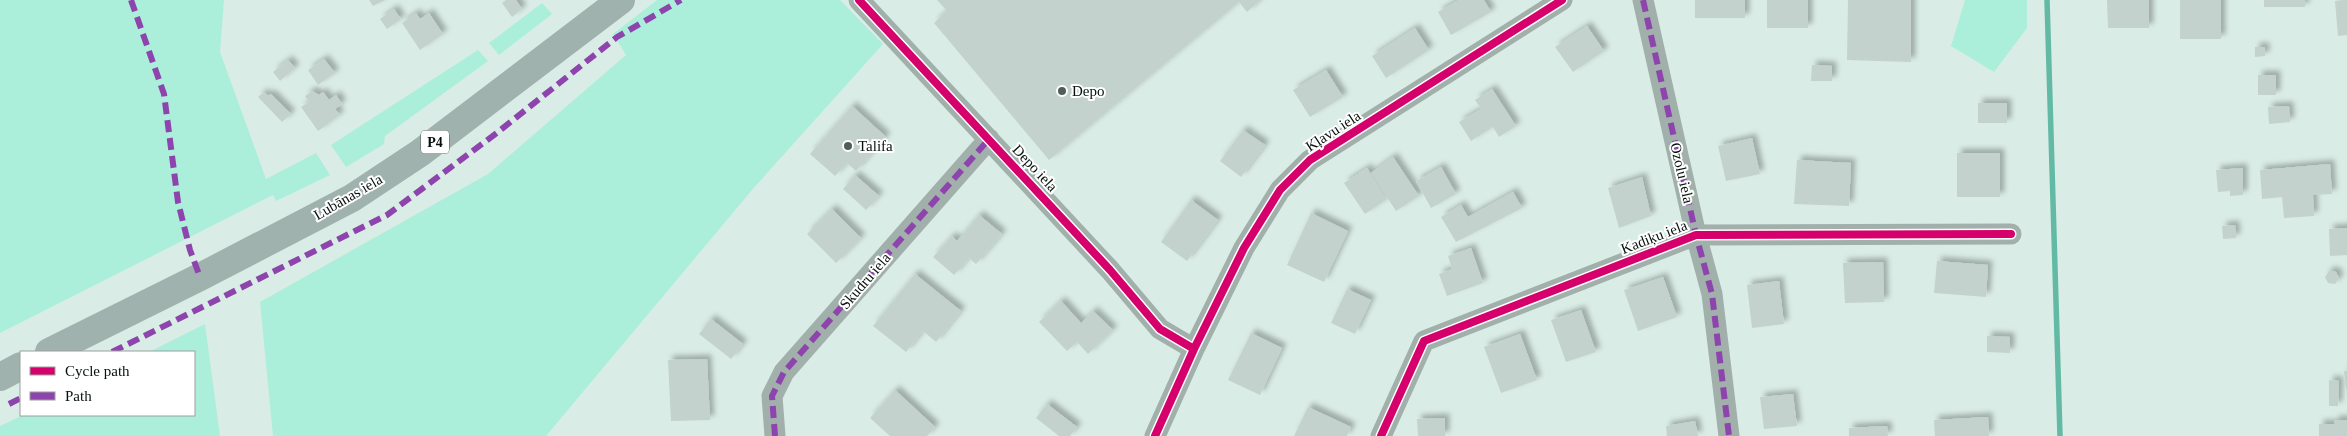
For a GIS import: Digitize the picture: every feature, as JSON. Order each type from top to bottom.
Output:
[{"type":"main road","name":"Lubānas iela","points":[[51,351],[352,198],[420,153],[622,0]]},
{"type":"main road","points":[[0,377],[20,367]]},
{"type":"street","name":"Depo iela","points":[[859,0],[1110,270],[1160,329],[1194,349]]},
{"type":"street","name":"Kļavu iela","points":[[1155,436],[1194,349],[1249,240],[1280,190],[1310,160],[1562,0]]},
{"type":"street","name":"Ozolu iela","points":[[1643,0],[1696,235],[1712,294],[1729,436]]},
{"type":"street","name":"Skudru iela","points":[[775,436],[772,396],[784,372],[989,139]]},
{"type":"street","name":"Kadiķu iela","points":[[1381,436],[1424,341],[1696,235],[2011,234]]},
{"type":"green space","points":[[0,0],[224,0],[220,52],[266,179],[316,153],[330,175],[276,201],[273,195],[0,333]]},
{"type":"green space","points":[[657,0],[840,0],[883,44],[752,190],[546,436],[273,436],[260,302],[488,174],[626,55],[613,34]]},
{"type":"green space","points":[[1965,0],[2027,0],[2027,28],[1994,72],[1951,46]]},
{"type":"green space","points":[[542,3],[552,14],[499,55],[489,43]]},
{"type":"green space","points":[[478,50],[488,61],[385,136],[384,144],[346,167],[331,145]]},
{"type":"green space","points":[[205,324],[220,436],[0,436],[0,426],[21,416],[195,416],[195,351],[151,351]]},
{"type":"building","points":[[369,0],[385,0],[373,6]]},
{"type":"building","points":[[506,0],[516,0],[522,9],[512,17],[502,3]]},
{"type":"building","name":"Depo","points":[[937,0],[1260,0],[1247,12],[1239,2],[1049,160],[934,23],[947,11]]},
{"type":"building","points":[[1459,0],[1484,0],[1491,12],[1451,35],[1438,12]]},
{"type":"building","points":[[1695,0],[1745,0],[1745,18],[1695,18]]},
{"type":"building","points":[[1767,0],[1808,0],[1808,28],[1767,28]]},
{"type":"building","points":[[1848,0],[1911,0],[1911,62],[1847,60]]},
{"type":"building","points":[[2107,0],[2149,0],[2149,28],[2108,28]]},
{"type":"building","points":[[2180,0],[2221,0],[2221,39],[2180,39]]},
{"type":"building","points":[[2264,0],[2305,0],[2305,7],[2264,7]]},
{"type":"building","points":[[2347,0],[2347,35],[2338,36],[2335,1]]},
{"type":"building","points":[[394,9],[401,19],[387,29],[380,19]]},
{"type":"building","points":[[416,13],[420,19],[429,13],[443,34],[420,50],[402,23]]},
{"type":"building","points":[[1587,26],[1604,51],[1573,72],[1555,47]]},
{"type":"building","points":[[1415,28],[1429,50],[1386,78],[1372,56]]},
{"type":"building","points":[[2255,47],[2265,47],[2265,56],[2255,57]]},
{"type":"building","points":[[324,59],[335,73],[318,85],[308,70]]},
{"type":"building","points":[[288,60],[295,68],[280,81],[273,72]]},
{"type":"building","points":[[1812,65],[1832,66],[1832,81],[1811,81]]},
{"type":"building","points":[[1326,70],[1343,97],[1310,117],[1293,90]]},
{"type":"building","points":[[2258,75],[2276,75],[2276,95],[2258,95]]},
{"type":"building","points":[[1492,89],[1516,126],[1499,137],[1493,127],[1471,141],[1459,122],[1481,109],[1475,100]]},
{"type":"building","points":[[312,91],[319,95],[323,92],[329,100],[336,95],[342,104],[335,109],[340,115],[318,131],[301,107],[309,102],[305,96]]},
{"type":"building","points":[[263,93],[268,96],[271,94],[291,114],[282,122],[258,97]]},
{"type":"building","points":[[1978,103],[2007,103],[2007,123],[1978,123]]},
{"type":"building","name":"Talifa","points":[[852,106],[886,137],[856,171],[847,163],[835,176],[810,154]]},
{"type":"building","points":[[2289,106],[2290,122],[2269,124],[2268,107]]},
{"type":"building","points":[[1243,130],[1265,145],[1241,177],[1220,161]]},
{"type":"building","points":[[1752,138],[1760,174],[1726,181],[1718,146]]},
{"type":"building","points":[[1957,153],[2000,153],[2000,197],[1957,197]]},
{"type":"building","points":[[1393,157],[1419,196],[1396,211],[1371,173]]},
{"type":"building","points":[[1797,160],[1851,163],[1849,206],[1794,204]]},
{"type":"building","points":[[2330,164],[2332,194],[2313,195],[2314,216],[2284,218],[2282,197],[2262,199],[2260,170]]},
{"type":"building","points":[[1441,167],[1456,194],[1431,208],[1416,181]]},
{"type":"building","points":[[1367,168],[1387,199],[1365,214],[1344,183]]},
{"type":"building","points":[[2243,168],[2243,195],[2230,196],[2230,191],[2218,192],[2216,170]]},
{"type":"building","points":[[855,175],[879,196],[866,210],[843,189]]},
{"type":"building","points":[[1642,177],[1651,216],[1619,228],[1608,188]]},
{"type":"building","points":[[1513,192],[1522,208],[1456,242],[1441,217],[1461,205],[1468,217]]},
{"type":"building","points":[[1191,200],[1218,220],[1187,261],[1161,242]]},
{"type":"building","points":[[832,209],[861,238],[836,263],[807,234]]},
{"type":"building","points":[[1311,213],[1348,231],[1324,282],[1287,265]]},
{"type":"building","points":[[979,215],[1002,234],[976,264],[969,258],[954,275],[933,257],[952,236],[957,241]]},
{"type":"building","points":[[2235,225],[2236,238],[2223,239],[2222,226]]},
{"type":"building","points":[[2347,228],[2347,255],[2330,256],[2329,229]]},
{"type":"building","points":[[1471,248],[1483,283],[1447,296],[1439,274],[1452,269],[1448,256]]},
{"type":"building","points":[[1937,261],[1988,265],[1986,297],[1934,293]]},
{"type":"building","points":[[1883,262],[1884,302],[1845,303],[1843,263]]},
{"type":"building","points":[[2329,271],[2336,272],[2339,278],[2335,284],[2328,283],[2325,277]]},
{"type":"building","points":[[915,274],[961,311],[936,342],[923,331],[906,352],[873,326]]},
{"type":"building","points":[[1663,277],[1677,317],[1638,331],[1624,290]]},
{"type":"building","points":[[1779,281],[1784,324],[1752,328],[1747,285]]},
{"type":"building","points":[[1347,289],[1371,300],[1355,334],[1331,323]]},
{"type":"building","points":[[1061,301],[1081,323],[1093,311],[1113,330],[1088,354],[1077,342],[1067,351],[1039,322]]},
{"type":"building","points":[[1581,310],[1596,352],[1566,362],[1551,320]]},
{"type":"building","points":[[711,319],[743,344],[731,359],[699,334]]},
{"type":"building","points":[[1251,333],[1282,348],[1260,395],[1228,380]]},
{"type":"building","points":[[1520,334],[1537,380],[1501,393],[1484,347]]},
{"type":"building","points":[[1987,336],[2010,337],[2010,353],[1987,352]]},
{"type":"building","points":[[707,359],[710,420],[671,421],[668,360]]},
{"type":"building","points":[[2344,371],[2347,371],[2347,389],[2346,389]]},
{"type":"building","points":[[2329,380],[2339,381],[2338,406],[2329,406]]},
{"type":"building","points":[[895,390],[935,427],[927,436],[890,436],[870,418]]},
{"type":"building","points":[[1793,394],[1797,426],[1764,429],[1760,397]]},
{"type":"building","points":[[1047,404],[1077,427],[1070,436],[1059,436],[1036,418]]},
{"type":"building","points":[[1308,407],[1351,427],[1347,436],[1294,436]]},
{"type":"building","points":[[1988,417],[1989,436],[1935,436],[1934,420]]},
{"type":"building","points":[[1445,418],[1445,436],[1418,436],[1417,419]]},
{"type":"building","points":[[2334,420],[2347,420],[2347,436],[2319,436],[2319,424],[2335,424]]},
{"type":"building","points":[[1695,421],[1698,436],[1667,436],[1666,426]]},
{"type":"building","points":[[1887,426],[1888,436],[1849,436],[1849,428]]},
{"type":"waterway","points":[[2047,0],[2060,436]]},
{"type":"marked path","points":[[131,0],[164,94],[178,202],[190,250],[200,277]]},
{"type":"marked path","points":[[114,351],[387,215],[498,132],[617,37],[681,0]]},
{"type":"marked path","points":[[1643,0],[1696,235],[1712,294],[1729,436]]},
{"type":"marked path","points":[[775,436],[772,396],[784,372],[989,139]]},
{"type":"marked path","points":[[9,404],[20,398]]},
{"type":"cycle path","points":[[859,0],[1110,270],[1160,329],[1194,349]]},
{"type":"cycle path","points":[[1155,436],[1194,349],[1244,248],[1280,190],[1310,160],[1562,0]]},
{"type":"cycle path","points":[[1381,436],[1424,341],[1696,235],[2011,234]]},
{"type":"place","name":"Depo","points":[[1062,91]]},
{"type":"place","name":"Talifa","points":[[848,146]]}]
